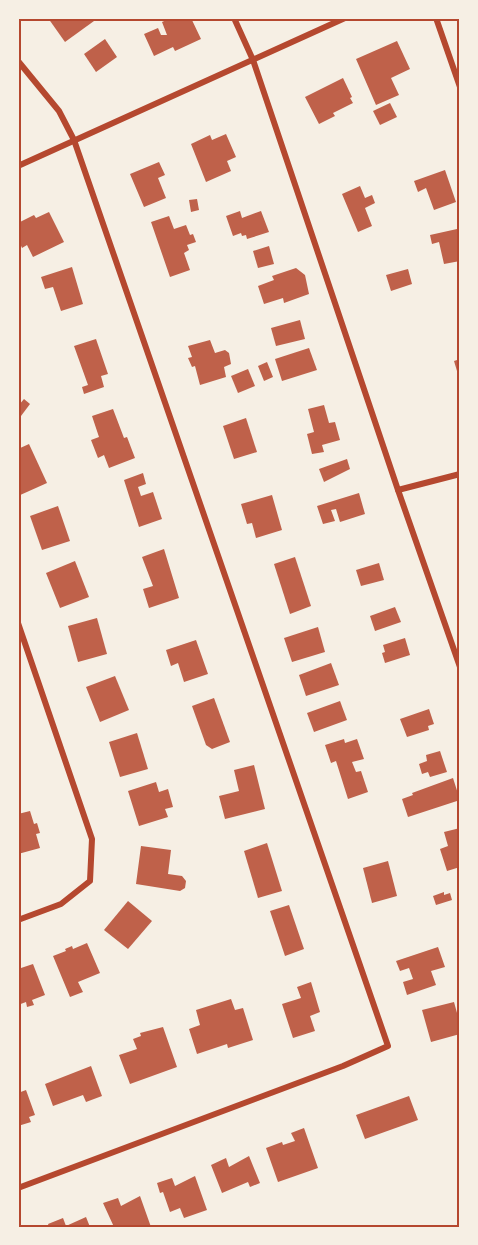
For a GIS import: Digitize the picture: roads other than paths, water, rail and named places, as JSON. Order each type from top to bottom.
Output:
[{"type":"street","points":[[234,18],[253,60],[460,667]]},
{"type":"street","points":[[18,166],[345,18]]},
{"type":"street","points":[[436,18],[460,87]]},
{"type":"street","points":[[18,61],[59,111],[74,140],[388,1046],[343,1066],[18,1188]]},
{"type":"street","points":[[398,490],[460,474]]},
{"type":"street","points":[[18,624],[92,839],[90,881],[61,904],[18,920]]}]
